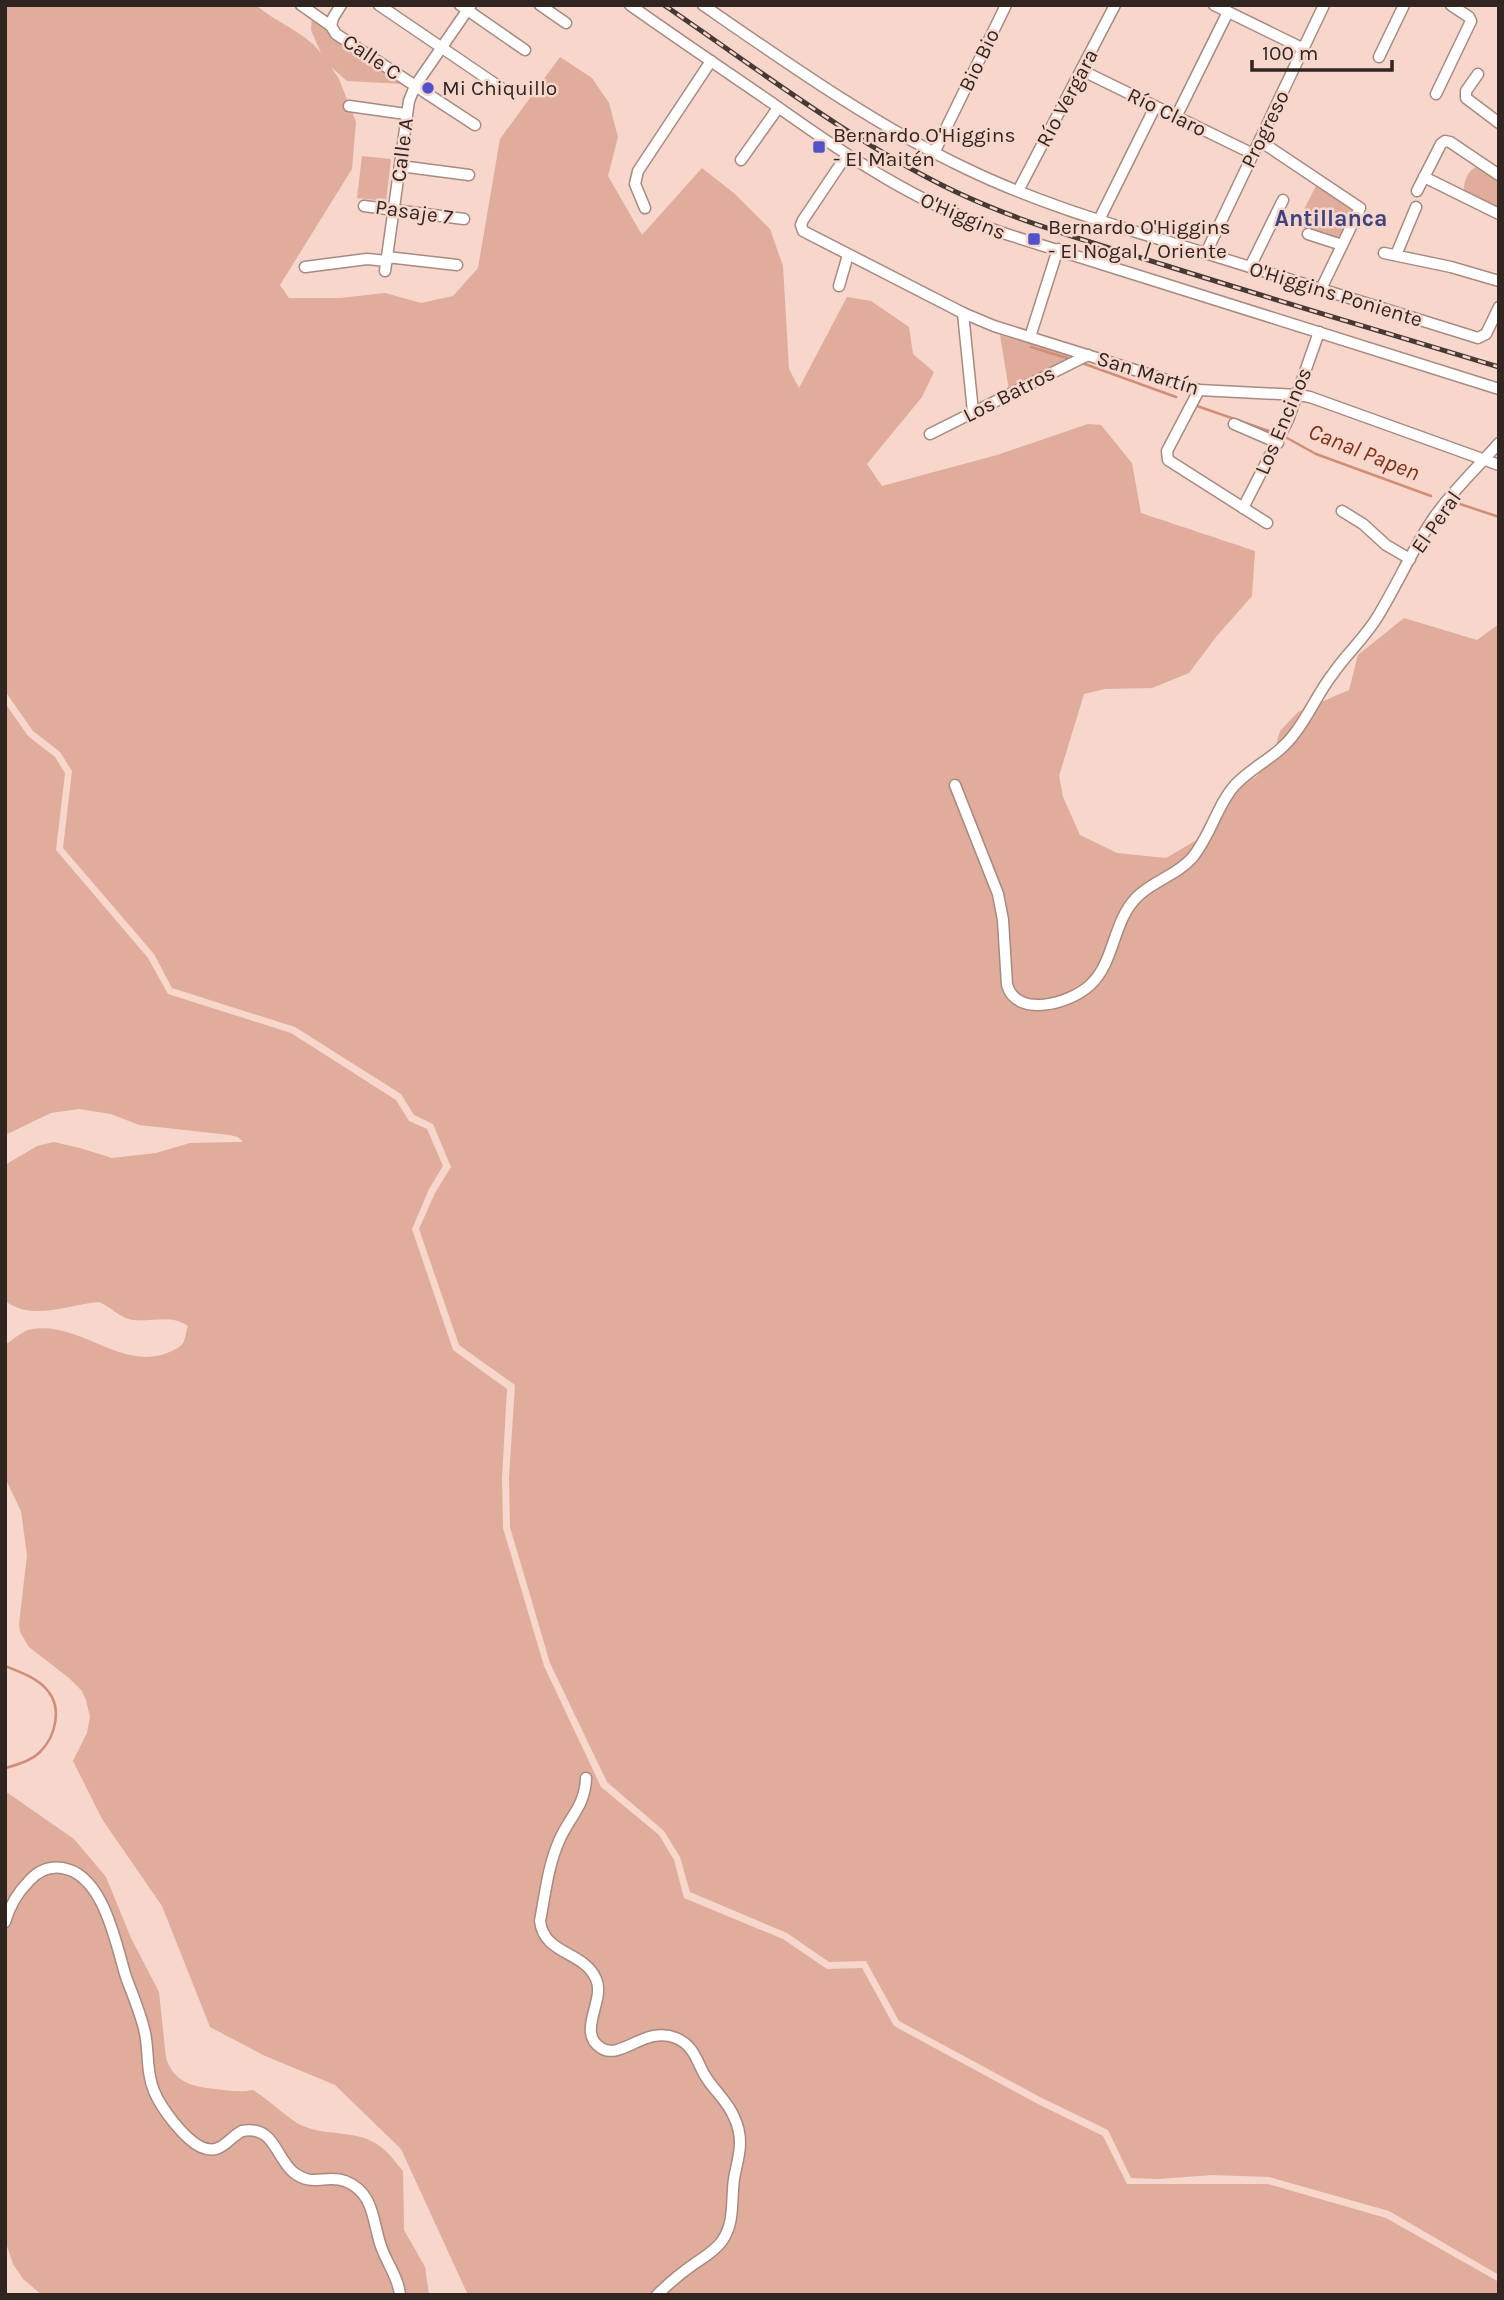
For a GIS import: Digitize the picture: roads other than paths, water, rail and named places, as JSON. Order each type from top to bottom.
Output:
[{"type":"street","name":"Calle C","points":[[301,5],[331,26],[336,34],[475,125]]},
{"type":"street","points":[[331,26],[341,5]]},
{"type":"street","points":[[379,5],[501,88]]},
{"type":"street","points":[[540,5],[566,23]]},
{"type":"street","name":"O'Higgins","points":[[630,5],[846,156],[889,182],[960,218],[1499,389]]},
{"type":"street","name":"Río Vergara","points":[[1018,191],[1115,5]]},
{"type":"street","points":[[1213,5],[1304,49]]},
{"type":"street","name":"Progreso","points":[[1206,253],[1324,5]]},
{"type":"street","points":[[1379,57],[1404,5]]},
{"type":"street","points":[[1436,94],[1471,20],[1451,5]]},
{"type":"street","name":"Bio Bio","points":[[934,153],[1004,6]]},
{"type":"street","points":[[466,7],[525,50]]},
{"type":"street","name":"Calle A","points":[[386,263],[409,101],[415,86],[466,7]]},
{"type":"street","name":"O'Higgins Poniente","points":[[709,7],[846,100],[934,153],[1018,191],[1100,220],[1478,338],[1483,338],[1499,307]]},
{"type":"street","points":[[1176,117],[1228,12]]},
{"type":"street","points":[[645,208],[635,184],[638,171],[710,61]]},
{"type":"street","name":"Río Claro","points":[[1081,70],[1253,155]]},
{"type":"street","points":[[1478,74],[1465,93],[1466,98],[1497,117]]},
{"type":"street","points":[[349,106],[406,114]]},
{"type":"street","points":[[1100,220],[1155,107]]},
{"type":"street","points":[[741,160],[778,108]]},
{"type":"street","points":[[1259,141],[1360,208],[1321,289]]},
{"type":"street","points":[[1417,191],[1445,141],[1499,175]]},
{"type":"street","name":"San Martín","points":[[846,156],[801,227],[807,234],[963,313],[1199,390],[1298,395],[1499,465]]},
{"type":"street","points":[[400,166],[468,175]]},
{"type":"street","points":[[1424,177],[1499,214]]},
{"type":"street","points":[[1250,267],[1283,200]]},
{"type":"street","name":"Pasaje 7","points":[[364,206],[464,219]]},
{"type":"street","points":[[1396,256],[1416,206]]},
{"type":"street","points":[[1308,233],[1342,245]]},
{"type":"street","points":[[1030,337],[1058,250]]},
{"type":"street","points":[[1384,253],[1451,267],[1499,281]]},
{"type":"street","points":[[839,286],[848,255]]},
{"type":"street","points":[[305,267],[367,259],[386,263],[457,265]]},
{"type":"street","points":[[963,313],[973,412]]},
{"type":"street","name":"Los Encinos","points":[[1243,508],[1278,443],[1298,395],[1319,332]]},
{"type":"street","name":"Los Batros","points":[[930,434],[1087,355]]},
{"type":"street","points":[[1199,390],[1166,457],[1267,523]]},
{"type":"street","points":[[1234,424],[1278,443]]},
{"type":"street","name":"El Peral","points":[[955,785],[998,894],[1010,993],[1020,1002],[1030,1004],[1065,1000],[1083,991],[1099,974],[1108,958],[1121,920],[1136,898],[1175,873],[1189,860],[1205,840],[1224,800],[1236,785],[1289,741],[1330,677],[1383,608],[1434,518],[1499,443]]},
{"type":"street","points":[[1342,511],[1363,524],[1386,545],[1410,559]]},
{"type":"street","points":[[586,1778],[581,1805],[554,1854],[540,1921],[542,1932],[552,1946],[575,1957],[596,1977],[599,1993],[592,2015],[592,2032],[598,2046],[616,2052],[639,2039],[655,2035],[671,2036],[684,2042],[693,2051],[705,2075],[730,2108],[740,2139],[731,2219],[726,2234],[711,2252],[657,2295]]},
{"type":"street","points":[[5,1922],[18,1893],[36,1874],[57,1867],[79,1875],[99,1900],[110,1922],[142,2021],[152,2085],[165,2110],[183,2132],[205,2149],[224,2147],[243,2131],[259,2131],[269,2137],[285,2164],[301,2178],[314,2182],[338,2180],[354,2186],[374,2211],[381,2245],[397,2279],[400,2295]]},
{"type":"waterway","name":"Canal Papen","points":[[1031,347],[1067,358]]},
{"type":"waterway","name":"Canal Papen","points":[[1082,363],[1176,397]]},
{"type":"waterway","name":"Canal Papen","points":[[1197,406],[1272,432]]},
{"type":"waterway","name":"Canal Papen","points":[[1287,438],[1316,454],[1431,496]]},
{"type":"waterway","name":"Canal Papen","points":[[1457,503],[1499,517]]},
{"type":"waterway","points":[[5,1666],[44,1686],[52,1698],[56,1714],[50,1738],[40,1752],[28,1760],[5,1768]]},
{"type":"railway","points":[[664,5],[842,127],[916,171],[979,202],[1084,240],[1499,367]]},
{"type":"place","name":"Mi Chiquillo","points":[[428,88]]},
{"type":"place","name":"Bernardo O'Higgins - El Maitén","points":[[819,147]]},
{"type":"place","name":"Bernardo O'Higgins - El Nogal / Oriente","points":[[1034,239]]},
{"type":"district","name":"Antillanca","points":[[1331,218]]}]
